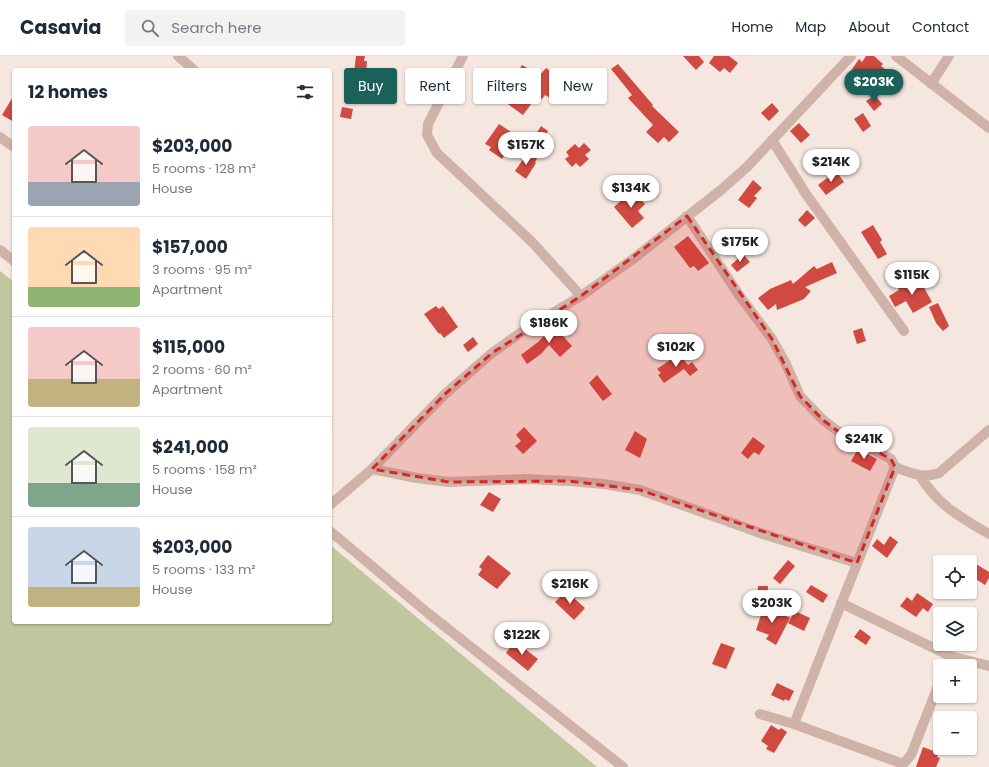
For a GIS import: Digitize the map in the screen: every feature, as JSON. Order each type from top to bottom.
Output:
[{"type":"street","points":[[178,56],[192,68]]},
{"type":"street","points":[[463,56],[428,124],[427,135],[437,153],[532,242],[581,296]]},
{"type":"street","points":[[332,502],[372,469],[445,394],[476,367],[523,331],[581,296],[633,259],[721,190],[747,167],[851,56]]},
{"type":"street","points":[[896,56],[989,128]]},
{"type":"street","points":[[931,84],[949,56]]},
{"type":"street","points":[[0,136],[12,146]]},
{"type":"street","points":[[772,140],[806,194],[904,331]]},
{"type":"street","points":[[687,216],[739,296],[772,339],[786,364],[800,396],[823,420],[839,432],[891,459],[895,467],[920,476],[931,476],[939,473],[989,430]]},
{"type":"street","points":[[0,250],[12,259]]},
{"type":"street","points":[[794,724],[895,467]]},
{"type":"street","points":[[372,469],[417,478],[449,482],[526,479],[604,484],[640,490],[763,534],[857,563]]},
{"type":"street","points":[[920,476],[938,501],[951,511],[989,534]]},
{"type":"street","points":[[332,533],[429,614],[623,767]]},
{"type":"street","points":[[841,603],[950,656],[989,666]]},
{"type":"street","points":[[760,714],[794,724],[903,765],[911,755],[933,699]]},
{"type":"highlighted area","points":[[687,216],[772,339],[800,396],[823,420],[839,432],[891,459],[895,467],[857,563],[640,490],[569,481],[449,482],[372,469],[445,394],[492,353],[581,296]]},
{"type":"green space","points":[[0,271],[12,280],[12,624],[332,624],[332,547],[597,767],[0,767]]},
{"type":"building","points":[[356,56],[365,56],[364,61],[367,61],[366,68],[354,68]]},
{"type":"building","points":[[683,56],[699,56],[704,62],[696,70]]},
{"type":"building","points":[[714,56],[729,56],[738,63],[730,73],[724,68],[720,72],[709,63]]},
{"type":"building","points":[[866,56],[874,56],[883,64],[881,66],[885,69],[866,92],[857,84],[855,86],[846,78],[859,59],[862,62]]},
{"type":"building","points":[[618,64],[653,105],[652,106],[679,132],[669,142],[664,137],[658,143],[646,132],[653,125],[628,98],[632,95],[611,69]]},
{"type":"building","points":[[522,65],[527,68],[520,68]]},
{"type":"building","points":[[546,68],[549,70],[549,97],[545,95],[542,99],[541,74]]},
{"type":"building","points":[[875,95],[882,104],[874,111],[866,101]]},
{"type":"building","points":[[12,98],[12,121],[2,115]]},
{"type":"building","points":[[772,103],[779,111],[769,121],[761,113]]},
{"type":"building","points":[[508,104],[531,104],[523,115]]},
{"type":"building","points":[[342,107],[353,109],[351,119],[340,117]]},
{"type":"building","points":[[863,113],[871,126],[863,132],[854,119]]},
{"type":"building","points":[[799,123],[810,135],[801,143],[790,131]]},
{"type":"building","points":[[499,124],[511,132],[507,139],[513,143],[502,159],[489,150],[491,147],[485,144]]},
{"type":"building","points":[[541,126],[548,131],[541,143],[533,139]]},
{"type":"building","points":[[584,143],[591,150],[585,155],[589,159],[580,167],[576,163],[572,167],[565,159],[569,156],[566,152],[575,144],[579,148]]},
{"type":"building","points":[[528,152],[537,159],[526,179],[515,171]]},
{"type":"building","points":[[836,171],[844,182],[826,195],[818,185]]},
{"type":"building","points":[[753,180],[762,188],[754,196],[757,198],[749,208],[738,200]]},
{"type":"building","points":[[632,191],[645,204],[638,211],[644,218],[632,228],[614,207]]},
{"type":"building","points":[[807,210],[815,218],[805,227],[798,220]]},
{"type":"building","points":[[873,225],[882,240],[880,242],[887,254],[878,259],[861,232]]},
{"type":"building","points":[[688,236],[709,263],[698,271],[694,266],[690,268],[674,247]]},
{"type":"building","points":[[743,254],[750,262],[737,272],[731,265]]},
{"type":"building","points":[[832,262],[837,273],[805,287],[811,291],[804,299],[777,310],[776,304],[768,310],[758,298],[770,289],[791,280],[793,284],[814,266],[817,269]]},
{"type":"building","points":[[918,277],[932,302],[913,313],[906,301],[895,307],[889,296],[899,290],[898,288]]},
{"type":"building","points":[[938,303],[949,326],[943,331],[936,323],[929,307]]},
{"type":"building","points":[[436,306],[439,309],[443,306],[458,327],[444,338],[440,333],[439,334],[424,314]]},
{"type":"building","points":[[557,323],[565,332],[562,335],[572,346],[560,357],[549,345],[541,354],[527,364],[521,355],[538,342]]},
{"type":"building","points":[[862,328],[866,341],[857,344],[853,331]]},
{"type":"building","points":[[473,337],[478,344],[468,352],[463,345]]},
{"type":"building","points":[[679,354],[688,365],[692,362],[698,370],[690,376],[684,369],[664,383],[658,375],[661,373],[657,369]]},
{"type":"building","points":[[597,375],[612,394],[603,401],[589,383]]},
{"type":"building","points":[[524,427],[537,441],[523,454],[515,446],[521,441],[516,435]]},
{"type":"building","points":[[635,431],[647,439],[640,458],[625,450]]},
{"type":"building","points":[[753,437],[765,446],[759,455],[754,452],[748,459],[741,453]]},
{"type":"building","points":[[858,449],[877,459],[870,471],[851,461]]},
{"type":"building","points":[[489,492],[501,499],[493,512],[480,505]]},
{"type":"building","points":[[890,536],[898,542],[887,558],[872,546],[877,539],[884,545]]},
{"type":"building","points":[[488,555],[511,573],[497,589],[478,575],[482,569],[479,567]]},
{"type":"building","points":[[788,560],[795,566],[780,584],[773,578]]},
{"type":"building","points":[[977,565],[989,572],[989,578],[985,585],[977,580]]},
{"type":"building","points":[[811,585],[828,595],[823,603],[806,592]]},
{"type":"building","points":[[758,586],[768,586],[767,601],[757,600]]},
{"type":"building","points":[[566,591],[585,608],[574,620],[555,602]]},
{"type":"building","points":[[917,593],[933,604],[928,612],[923,608],[916,617],[900,606],[907,597],[912,601]]},
{"type":"building","points":[[764,606],[790,618],[776,645],[766,639],[769,635],[756,630]]},
{"type":"building","points":[[795,611],[810,618],[804,631],[788,623]]},
{"type":"building","points":[[860,629],[871,637],[866,645],[854,637]]},
{"type":"building","points":[[515,641],[538,659],[528,671],[506,653]]},
{"type":"building","points":[[721,643],[735,648],[726,669],[712,664]]},
{"type":"building","points":[[777,683],[794,691],[789,701],[785,699],[784,701],[771,695]]},
{"type":"building","points":[[771,725],[779,730],[781,728],[787,732],[774,753],[766,749],[768,746],[761,741]]},
{"type":"building","points":[[923,747],[933,751],[933,755],[938,755],[937,757],[940,758],[936,767],[916,767]]}]
